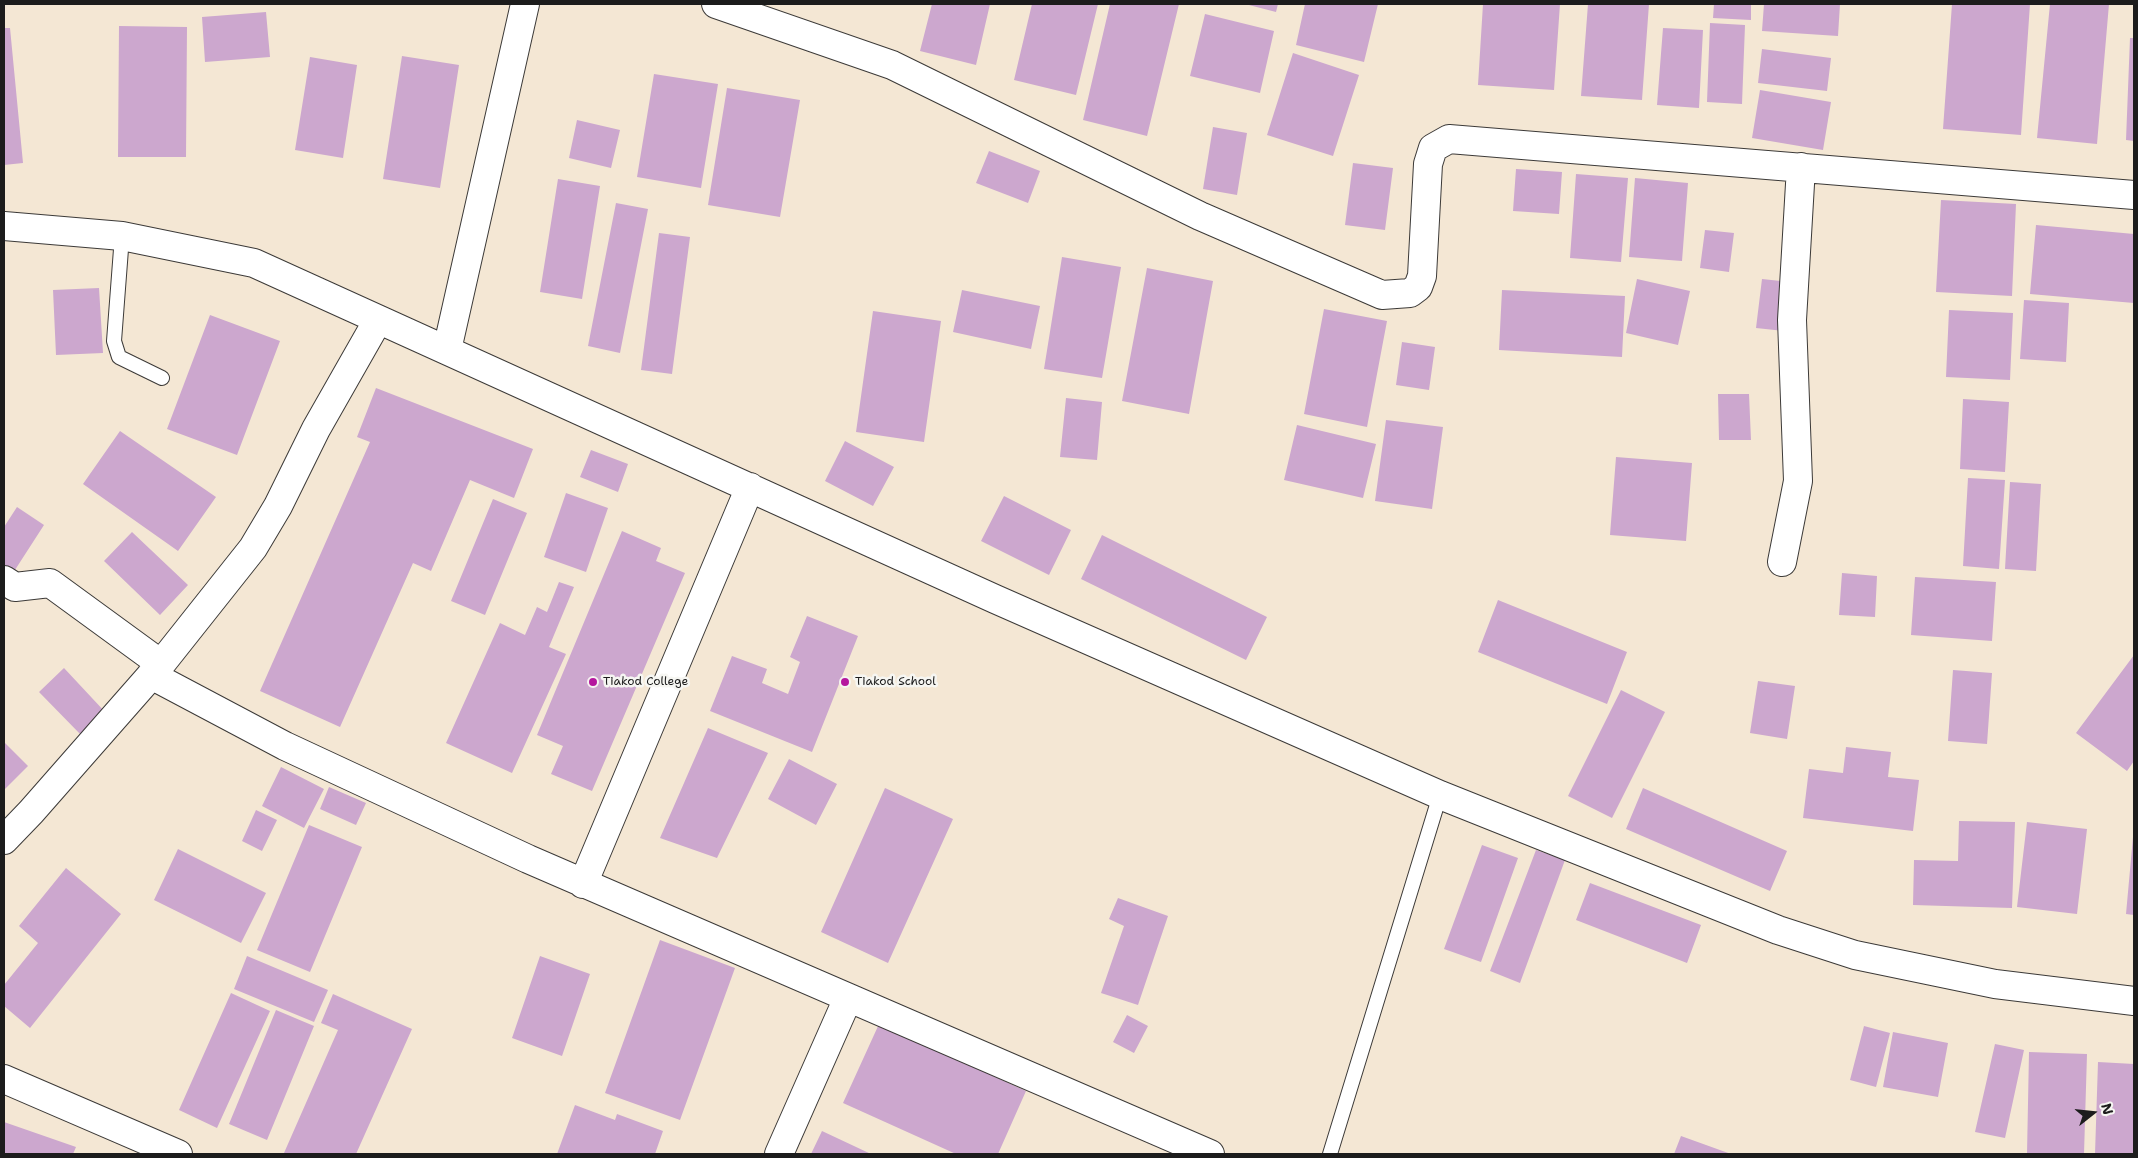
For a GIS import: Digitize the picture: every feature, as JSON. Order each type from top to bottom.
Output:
[{"type":"street","points":[[447,350],[525,4]]},
{"type":"street","points":[[716,4],[892,65],[1200,216],[1382,295],[1410,293],[1418,287],[1422,276],[1428,164],[1433,148],[1449,139],[2134,195]]},
{"type":"street","points":[[1782,562],[1798,481],[1792,320],[1801,167]]},
{"type":"street","points":[[4,226],[122,236],[254,263],[995,599],[1440,795],[1778,930],[1855,955],[1995,984],[2134,1001]]},
{"type":"street","points":[[4,840],[31,812],[156,669],[253,548],[278,506],[316,429],[378,320]]},
{"type":"street","points":[[583,884],[750,488]]},
{"type":"street","points":[[4,580],[15,587],[50,583],[156,669],[285,746],[583,884],[1210,1154]]},
{"type":"street","points":[[779,1154],[848,998]]},
{"type":"street","points":[[4,1079],[178,1154]]},
{"type":"lane","points":[[122,236],[114,341],[119,357],[162,378]]},
{"type":"lane","points":[[1330,1154],[1440,795]]},
{"type":"building","points":[[932,4],[990,4],[976,65],[920,51]]},
{"type":"building","points":[[1032,4],[1098,4],[1076,95],[1014,80]]},
{"type":"building","points":[[1110,4],[1179,4],[1147,136],[1083,120]]},
{"type":"building","points":[[1245,4],[1278,4],[1276,12]]},
{"type":"building","points":[[1305,4],[1378,4],[1364,62],[1296,45]]},
{"type":"building","points":[[1483,4],[1560,4],[1554,90],[1478,85]]},
{"type":"building","points":[[1588,4],[1649,4],[1642,100],[1581,96]]},
{"type":"building","points":[[1714,4],[1751,4],[1751,20],[1713,18]]},
{"type":"building","points":[[1764,4],[1840,4],[1838,36],[1762,31]]},
{"type":"building","points":[[1952,4],[2030,4],[2021,135],[1943,129]]},
{"type":"building","points":[[2050,4],[2109,4],[2097,144],[2037,138]]},
{"type":"building","points":[[266,12],[270,57],[205,62],[202,17]]},
{"type":"building","points":[[1205,14],[1274,31],[1260,93],[1190,76]]},
{"type":"building","points":[[1710,23],[1745,25],[1742,104],[1707,102]]},
{"type":"building","points":[[119,26],[187,27],[186,157],[118,157]]},
{"type":"building","points":[[4,28],[10,28],[23,163],[4,165]]},
{"type":"building","points":[[1663,28],[1703,30],[1699,108],[1657,105]]},
{"type":"building","points":[[2130,38],[2134,38],[2134,141],[2126,140]]},
{"type":"building","points":[[1762,49],[1831,58],[1827,91],[1758,83]]},
{"type":"building","points":[[1293,53],[1359,75],[1333,156],[1267,135]]},
{"type":"building","points":[[402,56],[459,65],[440,188],[383,179]]},
{"type":"building","points":[[310,57],[357,65],[343,158],[295,150]]},
{"type":"building","points":[[654,74],[718,84],[701,188],[637,177]]},
{"type":"building","points":[[727,88],[800,100],[780,217],[708,205]]},
{"type":"building","points":[[1760,90],[1831,102],[1823,150],[1752,138]]},
{"type":"building","points":[[577,120],[620,130],[611,168],[569,158]]},
{"type":"building","points":[[1213,127],[1247,133],[1237,195],[1203,189]]},
{"type":"building","points":[[989,151],[1040,171],[1028,203],[976,183]]},
{"type":"building","points":[[1353,163],[1393,168],[1385,230],[1345,225]]},
{"type":"building","points":[[1516,169],[1562,172],[1559,214],[1513,211]]},
{"type":"building","points":[[1576,174],[1628,178],[1621,262],[1570,258]]},
{"type":"building","points":[[1635,178],[1688,183],[1682,261],[1629,257]]},
{"type":"building","points":[[558,179],[600,186],[582,299],[540,292]]},
{"type":"building","points":[[1941,200],[2016,204],[2012,296],[1936,292]]},
{"type":"building","points":[[616,203],[648,209],[620,353],[588,346]]},
{"type":"building","points":[[2036,225],[2134,234],[2134,303],[2030,294]]},
{"type":"building","points":[[1705,230],[1734,233],[1729,272],[1700,268]]},
{"type":"building","points":[[659,233],[690,237],[672,374],[641,370]]},
{"type":"building","points":[[1062,257],[1121,267],[1102,378],[1044,369]]},
{"type":"building","points":[[1147,268],[1213,281],[1189,414],[1122,401]]},
{"type":"building","points":[[1637,279],[1690,291],[1678,345],[1626,333]]},
{"type":"building","points":[[1762,279],[1790,282],[1784,331],[1756,328]]},
{"type":"building","points":[[99,288],[103,353],[56,355],[53,290]]},
{"type":"building","points":[[962,290],[1040,306],[1031,349],[953,332]]},
{"type":"building","points":[[1502,290],[1625,296],[1622,357],[1499,350]]},
{"type":"building","points":[[2024,300],[2069,303],[2066,362],[2020,359]]},
{"type":"building","points":[[1324,309],[1387,321],[1367,427],[1304,414]]},
{"type":"building","points":[[1949,310],[2013,313],[2010,380],[1946,377]]},
{"type":"building","points":[[873,311],[941,321],[924,442],[856,432]]},
{"type":"building","points":[[210,315],[280,341],[237,455],[167,429]]},
{"type":"building","points":[[1402,342],[1435,347],[1429,390],[1396,385]]},
{"type":"building","points":[[376,388],[533,449],[514,498],[470,480],[431,571],[413,563],[340,727],[260,691],[370,442],[357,437]]},
{"type":"building","points":[[1718,394],[1749,394],[1751,440],[1719,440]]},
{"type":"building","points":[[1066,398],[1102,402],[1097,460],[1060,457]]},
{"type":"building","points":[[1963,399],[2009,402],[2005,472],[1960,469]]},
{"type":"building","points":[[1386,420],[1443,427],[1432,509],[1375,501]]},
{"type":"building","points":[[1297,425],[1376,444],[1363,498],[1284,480]]},
{"type":"building","points":[[120,431],[216,497],[178,551],[83,484]]},
{"type":"building","points":[[845,441],[894,467],[873,506],[825,481]]},
{"type":"building","points":[[591,450],[628,464],[618,492],[580,477]]},
{"type":"building","points":[[1616,457],[1692,463],[1686,541],[1610,535]]},
{"type":"building","points":[[1968,478],[2005,480],[1999,569],[1963,566]]},
{"type":"building","points":[[2010,482],[2041,484],[2036,571],[2005,569]]},
{"type":"building","points":[[566,493],[608,508],[586,572],[544,557]]},
{"type":"building","points":[[1004,496],[1071,530],[1049,575],[981,541]]},
{"type":"building","points":[[493,499],[527,513],[485,615],[451,601]]},
{"type":"building","points":[[17,507],[44,525],[13,573],[4,567],[4,527]]},
{"type":"building","points":[[622,531],[661,548],[656,561],[685,573],[592,791],[551,774],[563,746],[537,735]]},
{"type":"building","points":[[132,532],[188,585],[160,615],[104,561]]},
{"type":"building","points":[[1102,535],[1267,617],[1246,660],[1081,579]]},
{"type":"building","points":[[1842,573],[1877,576],[1875,617],[1839,615]]},
{"type":"building","points":[[1915,577],[1996,582],[1992,641],[1911,635]]},
{"type":"building","points":[[559,582],[574,587],[549,647],[566,654],[512,773],[446,743],[500,623],[525,635],[537,607],[547,612]]},
{"type":"building","points":[[1498,600],[1627,652],[1607,704],[1478,652]]},
{"type":"building","points":[[807,616],[858,636],[812,752],[710,711],[732,656],[767,669],[762,683],[788,694],[800,662],[790,657]]},
{"type":"building","points":[[2134,655],[2134,761],[2127,771],[2076,733]]},
{"type":"building","points":[[64,668],[106,713],[82,736],[39,692]]},
{"type":"building","points":[[1953,670],[1992,673],[1987,744],[1948,741]]},
{"type":"building","points":[[1758,681],[1795,686],[1787,739],[1750,733]]},
{"type":"building","points":[[1621,690],[1665,712],[1612,818],[1568,796]]},
{"type":"building","points":[[708,728],[768,753],[717,858],[660,838]]},
{"type":"building","points":[[4,742],[28,766],[4,790]]},
{"type":"building","points":[[1846,747],[1891,752],[1888,777],[1919,780],[1913,831],[1803,818],[1809,769],[1843,773]]},
{"type":"building","points":[[789,759],[837,784],[816,825],[768,799]]},
{"type":"building","points":[[281,767],[324,789],[304,828],[262,806]]},
{"type":"building","points":[[329,787],[366,803],[356,825],[320,809]]},
{"type":"building","points":[[885,788],[953,819],[888,963],[821,932]]},
{"type":"building","points":[[1643,788],[1787,851],[1770,891],[1626,829]]},
{"type":"building","points":[[256,810],[277,820],[262,851],[242,841]]},
{"type":"building","points":[[1959,821],[2015,822],[2012,908],[1913,905],[1914,860],[1958,861]]},
{"type":"building","points":[[2027,822],[2087,829],[2077,914],[2017,907]]},
{"type":"building","points":[[309,825],[362,847],[310,972],[257,950]]},
{"type":"building","points":[[2134,837],[2134,915],[2126,914]]},
{"type":"building","points":[[1482,845],[1518,858],[1481,962],[1444,949]]},
{"type":"building","points":[[178,849],[266,893],[241,943],[154,900]]},
{"type":"building","points":[[1536,850],[1565,860],[1520,983],[1490,971]]},
{"type":"building","points":[[66,868],[121,914],[30,1028],[4,1006],[4,985],[38,943],[19,926]]},
{"type":"building","points":[[1590,883],[1701,925],[1687,963],[1576,920]]},
{"type":"building","points":[[1118,898],[1168,916],[1138,1005],[1101,993],[1124,926],[1109,919]]},
{"type":"building","points":[[660,940],[735,968],[680,1120],[605,1093]]},
{"type":"building","points":[[247,956],[328,990],[314,1022],[234,989]]},
{"type":"building","points":[[540,956],[590,974],[562,1056],[512,1038]]},
{"type":"building","points":[[231,993],[270,1011],[217,1128],[179,1110]]},
{"type":"building","points":[[333,994],[412,1029],[356,1154],[286,1154],[284,1153],[338,1030],[321,1023]]},
{"type":"building","points":[[276,1010],[314,1026],[267,1140],[229,1124]]},
{"type":"building","points":[[1127,1015],[1148,1026],[1134,1053],[1113,1042]]},
{"type":"building","points":[[879,1024],[1026,1091],[998,1154],[956,1154],[843,1103]]},
{"type":"building","points":[[1864,1026],[1890,1033],[1876,1087],[1850,1080]]},
{"type":"building","points":[[1893,1032],[1948,1043],[1938,1097],[1883,1087]]},
{"type":"building","points":[[1995,1044],[2024,1050],[2005,1138],[1975,1132]]},
{"type":"building","points":[[2029,1052],[2087,1054],[2084,1154],[2027,1154]]},
{"type":"building","points":[[2098,1062],[2134,1064],[2134,1154],[2095,1154]]},
{"type":"building","points":[[575,1105],[615,1120],[617,1114],[663,1131],[655,1154],[557,1154]]},
{"type":"building","points":[[4,1122],[76,1147],[73,1154],[4,1154]]},
{"type":"building","points":[[822,1131],[871,1154],[811,1154]]},
{"type":"building","points":[[1681,1136],[1731,1154],[1674,1154]]},
{"type":"place","name":"Tiakod College","points":[[593,682]]},
{"type":"place","name":"Tiakod School","points":[[845,682]]}]
